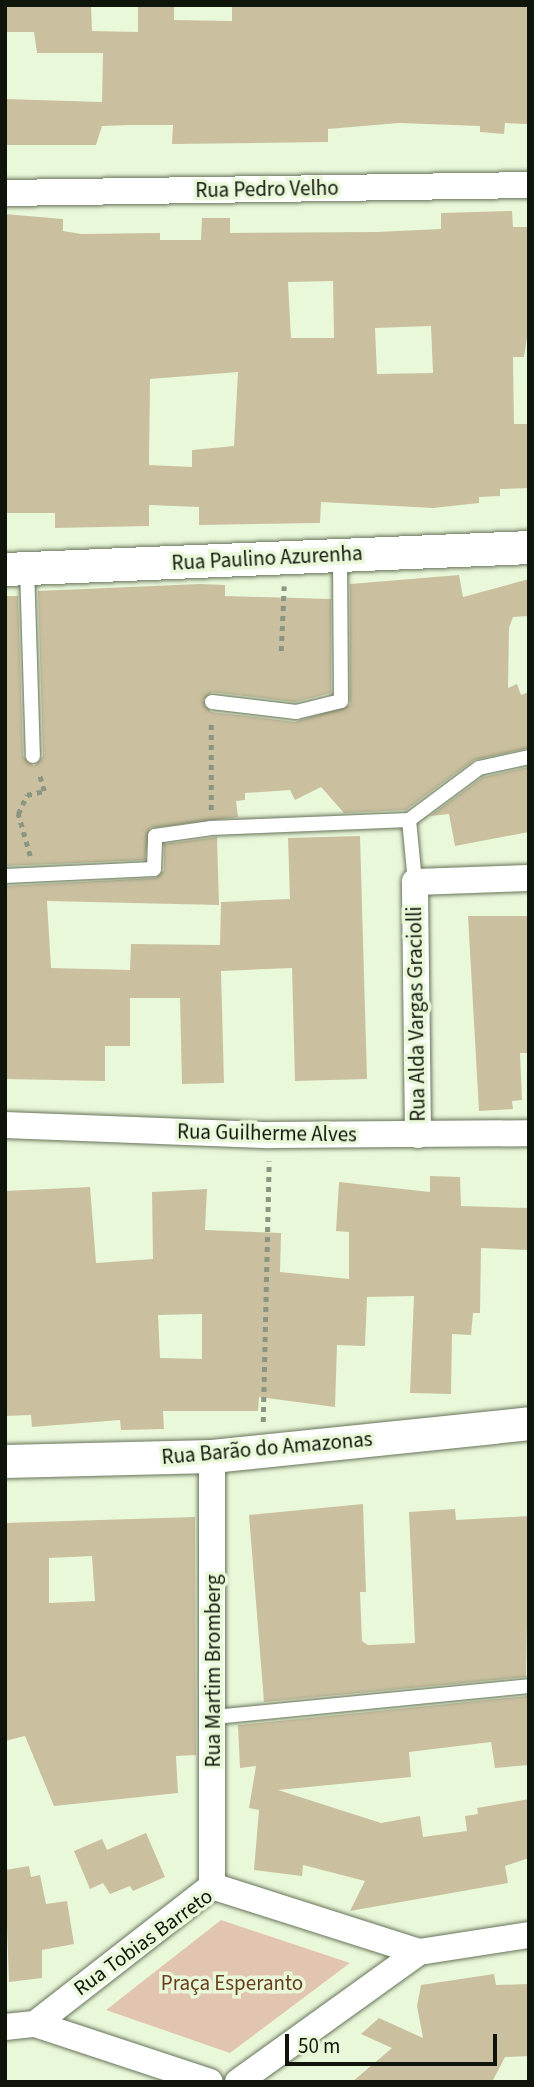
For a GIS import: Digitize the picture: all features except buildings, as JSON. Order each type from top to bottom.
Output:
[{"type":"street","name":"Rua Pedro Velho","points":[[5,193],[529,185]]},
{"type":"street","name":"Rua Paulino Azurenha","points":[[16,569],[529,547]]},
{"type":"street","name":"Rua Alda Vargas Graciolli","points":[[418,1135],[415,882],[529,878]]},
{"type":"street","name":"Rua Guilherme Alves","points":[[5,1125],[270,1135],[529,1133]]},
{"type":"street","name":"Rua Barão do Amazonas","points":[[5,1461],[212,1456],[529,1423]]},
{"type":"street","name":"Rua Martim Bromberg","points":[[212,1456],[212,1886]]},
{"type":"street","name":"Rua Tobias Barreto","points":[[35,2024],[212,1886],[419,1952],[529,1935]]},
{"type":"street","name":"Rua Tobias Barreto","points":[[238,2082],[419,1952]]},
{"type":"street","points":[[5,2027],[35,2024],[210,2082]]},
{"type":"lane","points":[[212,702],[296,712],[341,701],[340,555]]},
{"type":"lane","points":[[16,569],[33,756]]},
{"type":"lane","points":[[5,876],[154,869],[155,836],[211,828],[409,820],[479,768],[529,757]]},
{"type":"lane","points":[[409,820],[415,882]]},
{"type":"lane","points":[[214,1717],[529,1686]]},
{"type":"path","points":[[281,651],[285,557]]},
{"type":"path","points":[[211,828],[212,702]]},
{"type":"path","points":[[33,756],[44,791],[27,795],[18,814],[33,874]]},
{"type":"path","points":[[263,1451],[270,1135]]},
{"type":"green space","name":"Praça Esperanto","points":[[221,1920],[350,1963],[230,2053],[106,2010]]}]
